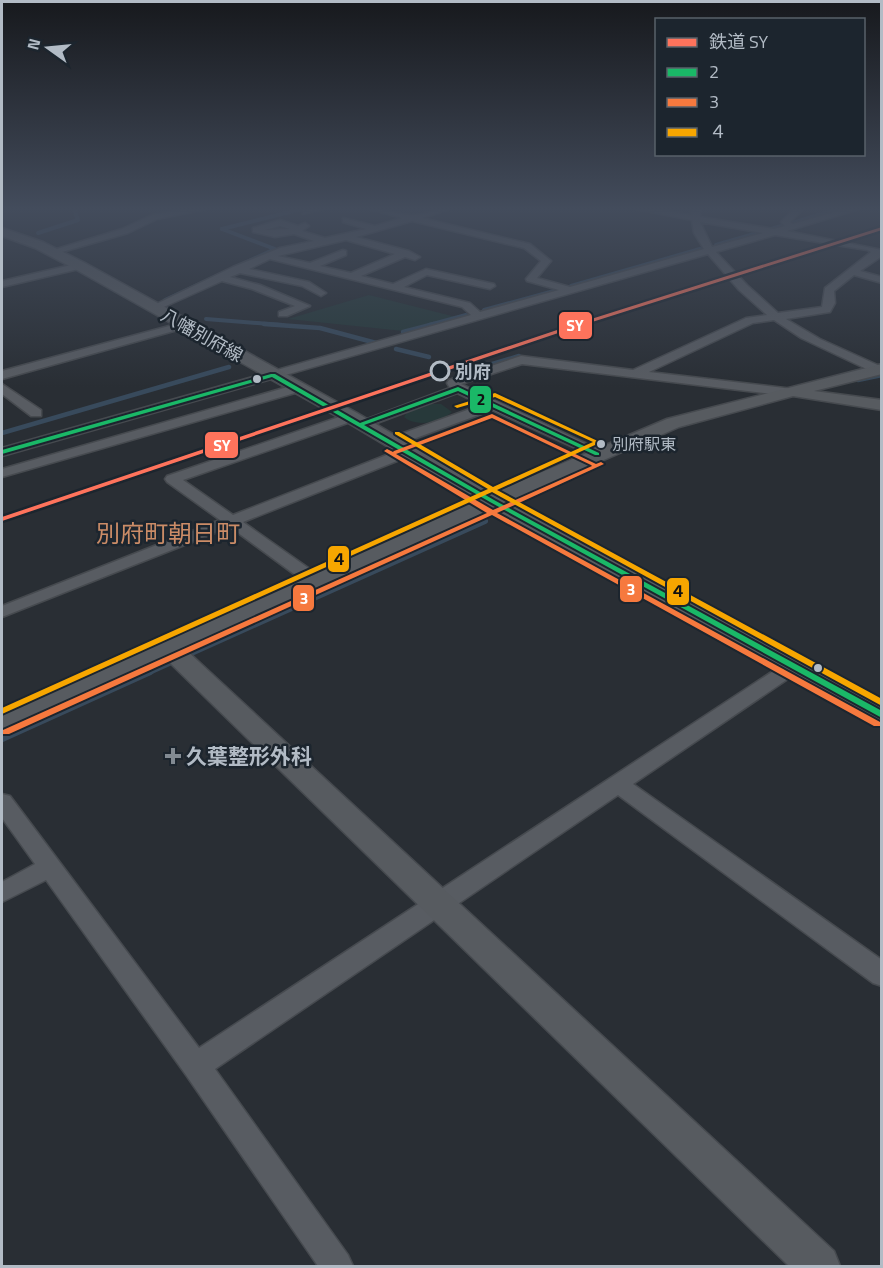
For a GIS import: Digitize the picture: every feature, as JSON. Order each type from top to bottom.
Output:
[{"type":"main road","name":"八幡別府線","points":[[84,268],[356,421],[492,501],[882,715]]},
{"type":"main road","points":[[2,722],[177,656],[315,581],[597,454],[673,423],[880,369]]},
{"type":"main road","points":[[789,392],[882,405]]},
{"type":"main road","points":[[177,656],[819,1266]]},
{"type":"street","points":[[2,284],[71,268]]},
{"type":"street","points":[[320,268],[466,305],[478,317]]},
{"type":"street","points":[[353,276],[371,268]]},
{"type":"street","points":[[540,268],[531,279],[571,290]]},
{"type":"street","points":[[2,452],[647,268]]},
{"type":"street","points":[[728,268],[774,316],[821,344],[880,369]]},
{"type":"street","points":[[632,375],[750,320],[826,310],[830,303],[829,290],[854,268]]},
{"type":"street","points":[[153,308],[236,269],[305,284],[321,293]]},
{"type":"street","points":[[850,271],[882,280]]},
{"type":"street","points":[[394,287],[426,272],[490,286]]},
{"type":"street","points":[[218,277],[256,287],[304,306],[284,314]]},
{"type":"street","points":[[309,296],[335,290]]},
{"type":"street","points":[[2,375],[184,325]]},
{"type":"street","points":[[597,454],[458,389],[453,383],[520,360],[789,392]]},
{"type":"street","points":[[2,388],[34,407]]},
{"type":"street","points":[[2,473],[298,388]]},
{"type":"street","points":[[315,581],[172,479],[356,421],[397,411],[458,389]]},
{"type":"street","points":[[426,400],[437,399],[454,403],[462,409],[461,416]]},
{"type":"street","points":[[2,612],[232,522],[400,447],[439,425],[492,405]]},
{"type":"street","points":[[397,411],[397,418],[410,425],[420,428],[439,425]]},
{"type":"street","points":[[196,1066],[794,666]]},
{"type":"street","points":[[617,783],[882,975]]},
{"type":"street","points":[[2,802],[196,1066],[337,1266]]},
{"type":"street","points":[[2,893],[50,867]]},
{"type":"shaded area","points":[[369,295],[456,317],[403,331],[288,319]]},
{"type":"shaded area","points":[[428,404],[441,404],[452,412],[441,419],[422,423],[404,417],[408,411]]},
{"type":"waterway","points":[[165,300],[234,268]]},
{"type":"waterway","points":[[571,286],[633,268]]},
{"type":"waterway","points":[[484,310],[554,291]]},
{"type":"waterway","points":[[429,325],[466,315]]},
{"type":"waterway","points":[[206,319],[283,325]]},
{"type":"waterway","points":[[264,324],[320,328],[380,344]]},
{"type":"waterway","points":[[403,332],[434,324]]},
{"type":"waterway","points":[[396,349],[429,357]]},
{"type":"waterway","points":[[479,368],[519,356]]},
{"type":"waterway","points":[[2,433],[229,367]]},
{"type":"waterway","points":[[858,380],[882,375]]},
{"type":"waterway","points":[[147,673],[485,521]]},
{"type":"waterway","points":[[2,738],[150,671]]},
{"type":"rail line","name":"SY","points":[[2,519],[568,328],[756,268]]},
{"type":"transit line","name":"2","points":[[2,452],[273,375],[492,501],[882,715]]},
{"type":"transit line","name":"2","points":[[361,424],[458,389],[597,454]]},
{"type":"transit line","name":"４","points":[[457,406],[495,395],[601,444]]},
{"type":"transit line","name":"3","points":[[396,452],[492,416],[593,464]]},
{"type":"transit line","name":"４","points":[[397,433],[497,492],[882,703]]},
{"type":"transit line","name":"４","points":[[2,711],[593,444]]},
{"type":"transit line","name":"3","points":[[387,451],[487,510],[877,724]]},
{"type":"transit line","name":"3","points":[[6,732],[601,464]]},
{"type":"place","name":"別府","points":[[440,371]]},
{"type":"place","name":"別府駅東","points":[[601,444]]},
{"type":"place","name":"久葉整形外科","points":[[173,756]]},
{"type":"district","name":"別府町朝日町","points":[[168,533]]}]
